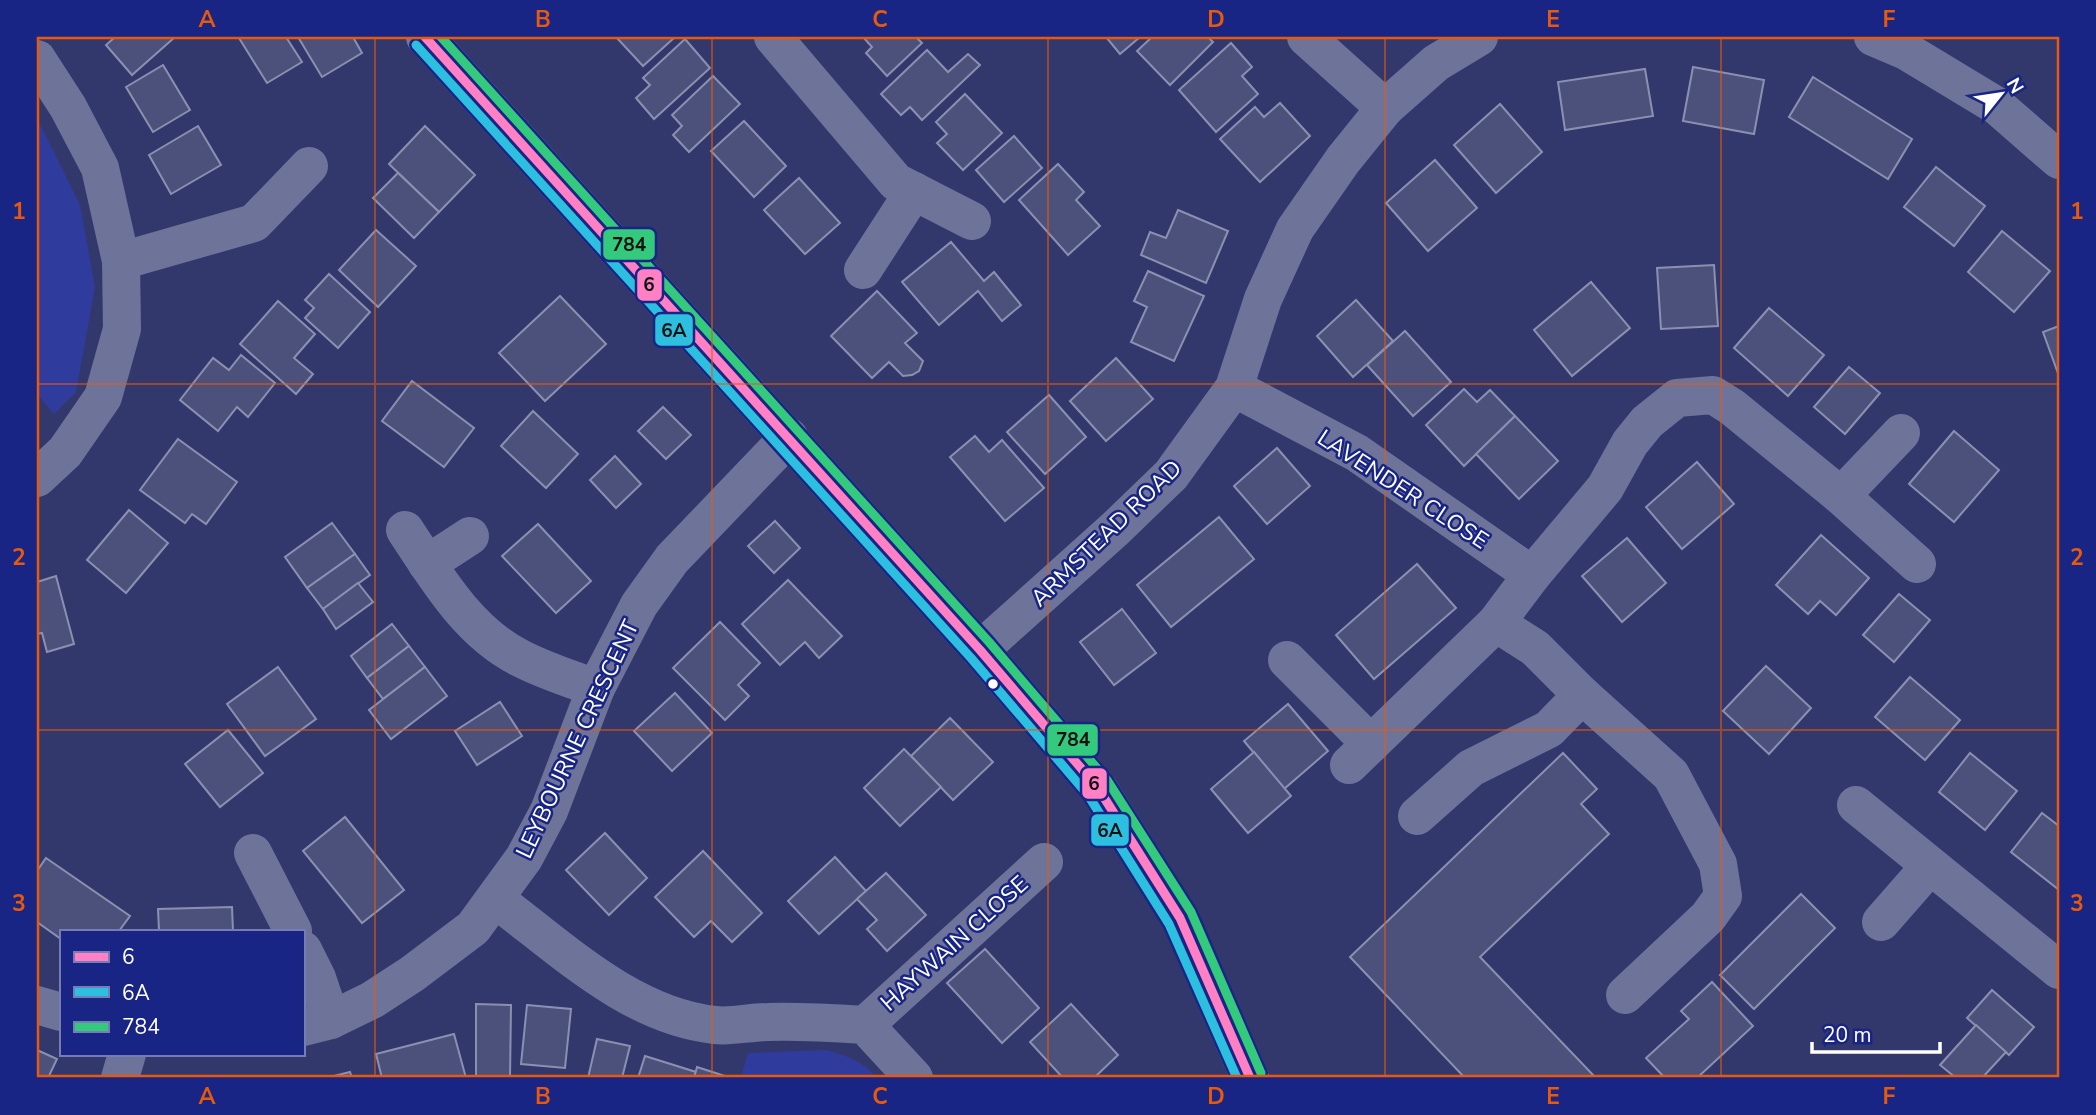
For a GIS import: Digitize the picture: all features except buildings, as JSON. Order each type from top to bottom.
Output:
[{"type":"street","points":[[425,37],[981,650],[1098,788],[1180,918],[1250,1078]]},
{"type":"street","points":[[773,37],[895,182],[972,221]]},
{"type":"street","points":[[1306,37],[1385,108]]},
{"type":"street","name":"ARMSTEAD ROAD","points":[[981,650],[1171,475],[1234,388],[1263,299],[1295,229],[1343,160],[1385,108],[1436,63],[1479,37]]},
{"type":"street","points":[[1873,37],[1906,51],[1997,106],[2059,160]]},
{"type":"street","points":[[37,59],[68,107],[100,168],[121,261],[122,329],[103,397],[65,452],[37,478]]},
{"type":"street","points":[[121,261],[254,223],[309,166]]},
{"type":"street","points":[[863,270],[914,191]]},
{"type":"street","name":"LAVENDER CLOSE","points":[[1234,388],[1357,453],[1532,575]]},
{"type":"street","points":[[1287,660],[1360,755],[1496,623],[1532,575],[1605,488],[1630,443],[1647,422],[1677,398],[1713,395],[1732,407],[1841,496],[1917,564]]},
{"type":"street","points":[[1841,496],[1900,433]]},
{"type":"street","name":"LEYBOURNE CRESCENT","points":[[317,1024],[372,1000],[473,928],[524,858],[549,811],[596,688],[639,605],[672,559],[789,437]]},
{"type":"street","points":[[405,530],[465,615],[496,642],[518,657],[596,688]]},
{"type":"street","points":[[428,564],[470,536]]},
{"type":"street","points":[[1496,623],[1535,649],[1671,775],[1718,864],[1723,896],[1708,917],[1625,995]]},
{"type":"street","points":[[1417,816],[1471,768],[1549,729],[1582,695]]},
{"type":"street","points":[[1856,806],[2059,971]]},
{"type":"street","points":[[253,853],[292,930]]},
{"type":"street","name":"HAYWAIN CLOSE","points":[[865,1025],[1044,862]]},
{"type":"street","points":[[1881,922],[1930,866]]},
{"type":"street","name":"HAYWAIN CLOSE","points":[[495,899],[609,984],[648,1007],[717,1026],[814,1021],[865,1025],[915,1078]]},
{"type":"street","points":[[304,952],[317,978],[317,1024]]},
{"type":"street","points":[[37,1005],[60,1012]]},
{"type":"street","points":[[120,1078],[126,1056]]},
{"type":"shaded area","points":[[37,118],[80,205],[95,287],[76,392],[54,414],[37,394]]},
{"type":"shaded area","points":[[826,1050],[861,1063],[877,1078],[741,1078],[748,1053]]},
{"type":"transit line","name":"6","points":[[425,37],[980,650],[1098,788],[1180,918],[1250,1078]]},
{"type":"transit line","name":"784","points":[[441,37],[989,642],[1107,780],[1191,912],[1261,1073]]},
{"type":"transit line","name":"6A","points":[[416,45],[971,658],[1088,795],[1169,924],[1237,1078]]}]
